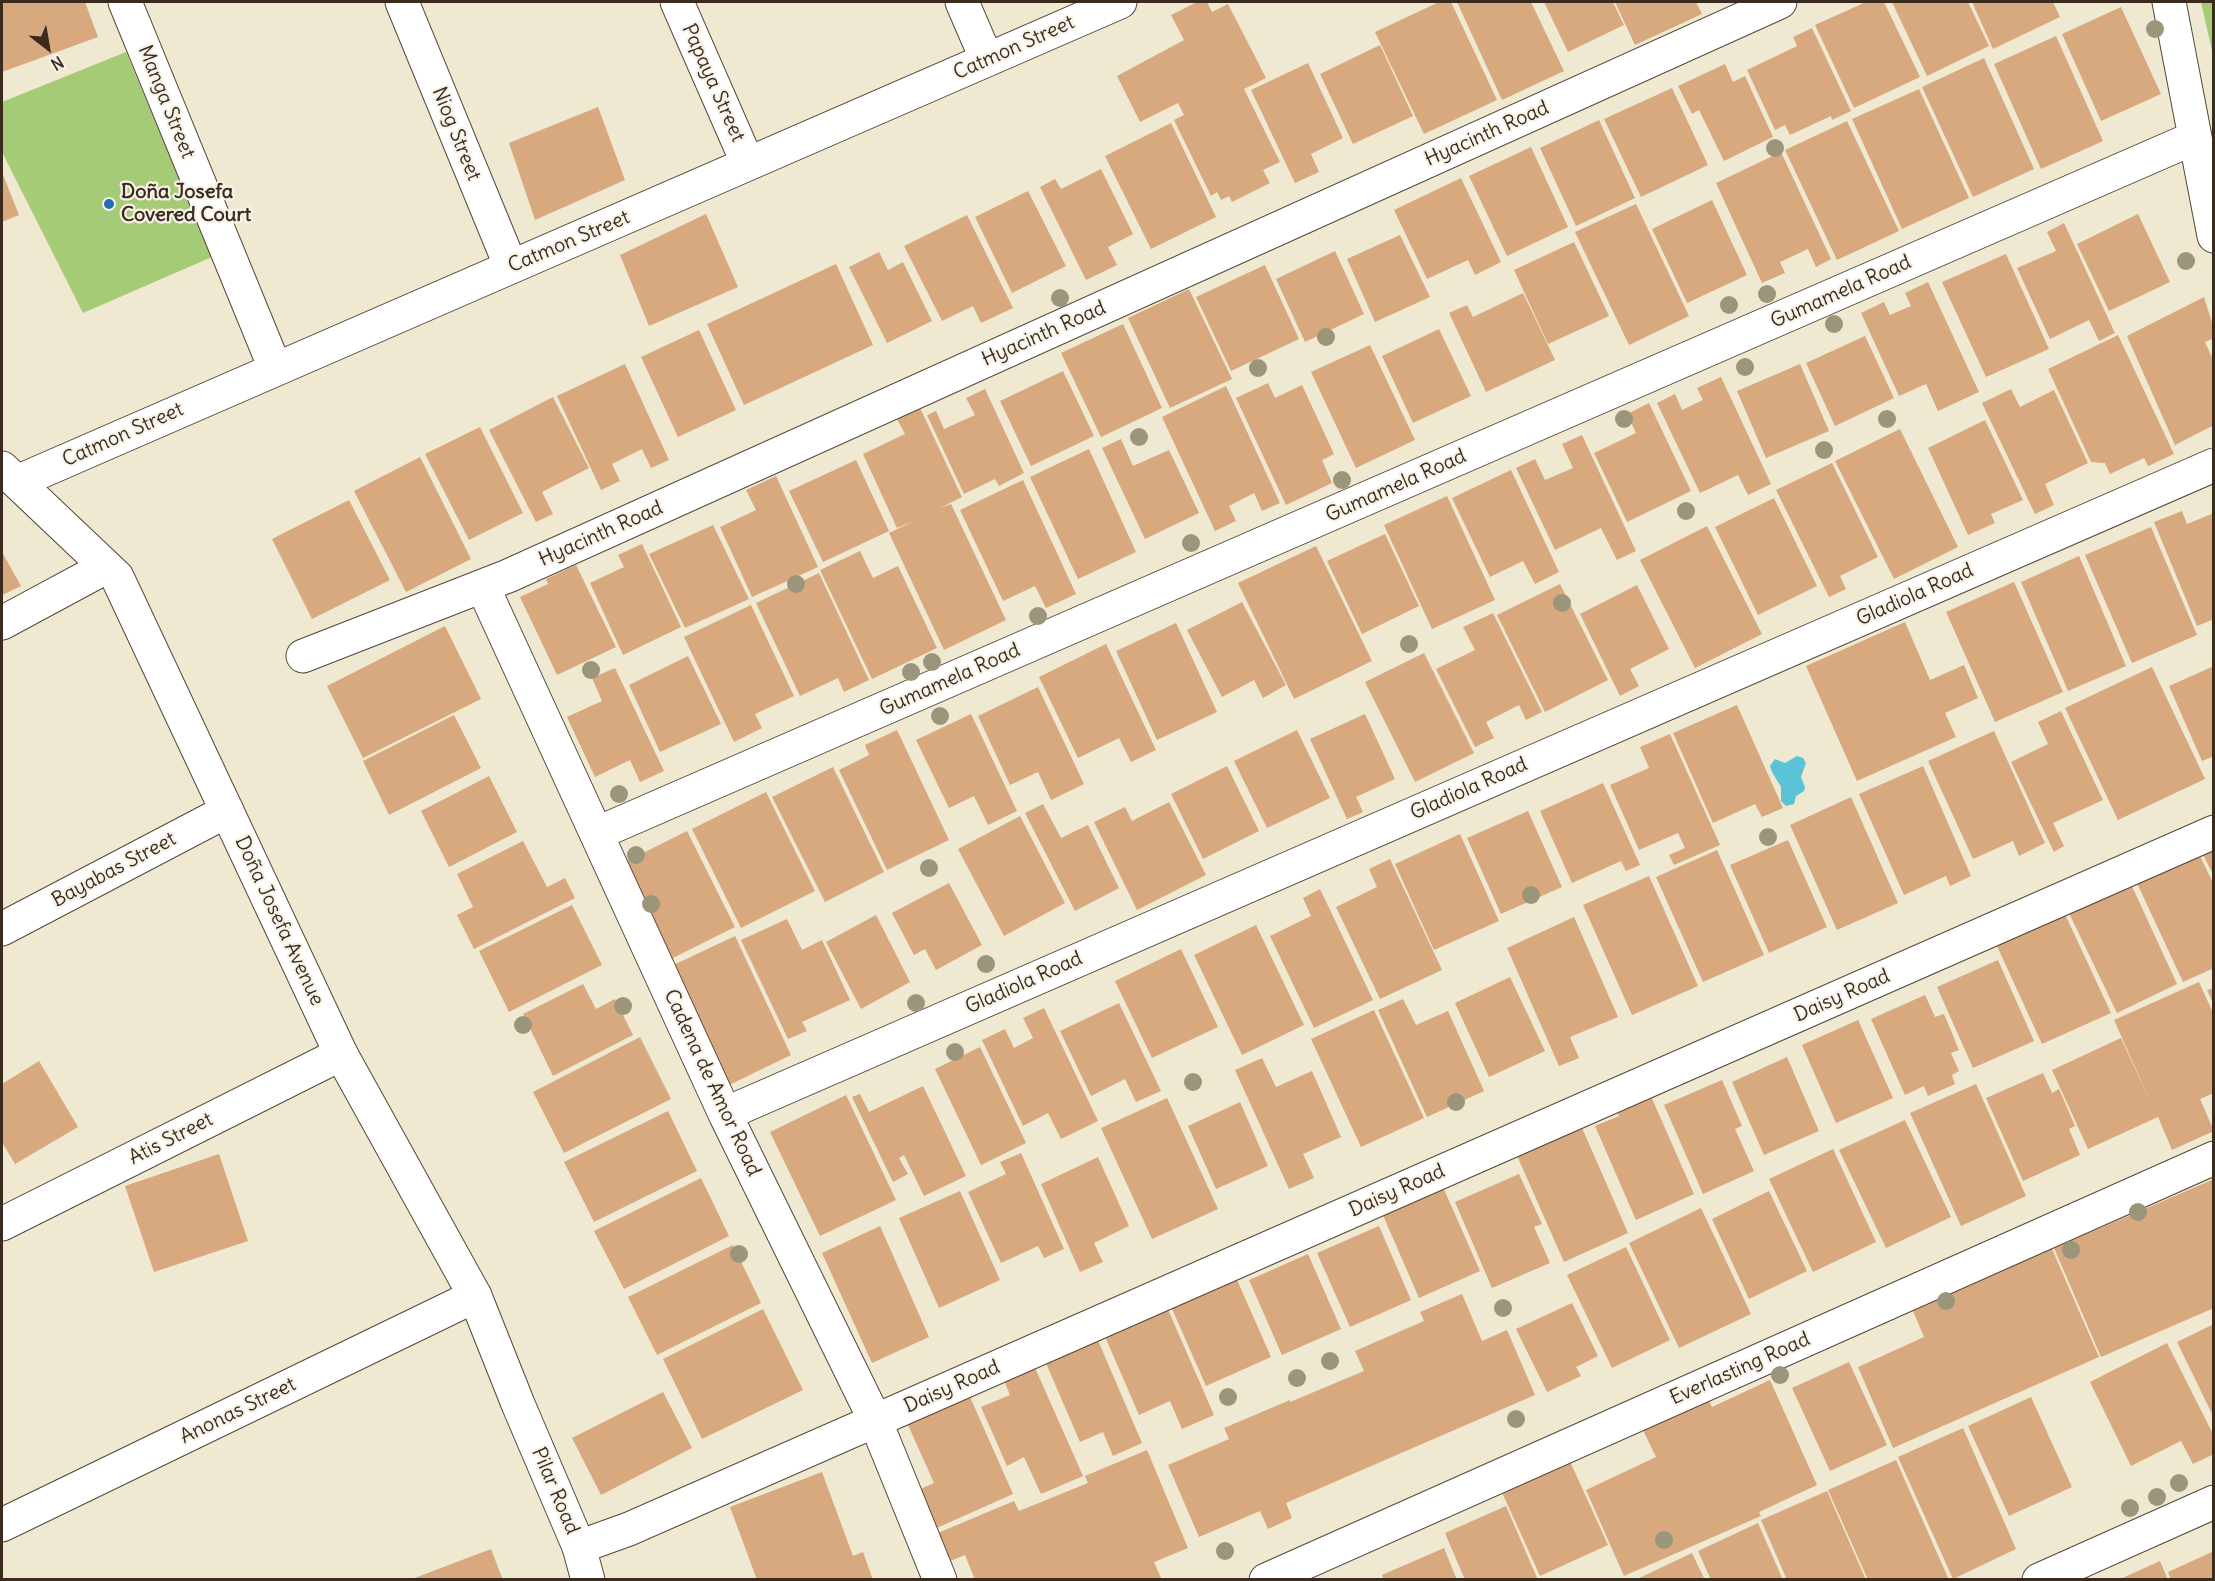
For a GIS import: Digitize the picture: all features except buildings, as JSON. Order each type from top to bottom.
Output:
[{"type":"street","name":"Manga Street","points":[[125,2],[275,368]]},
{"type":"street","name":"Niog Street","points":[[402,2],[511,267]]},
{"type":"street","name":"Papaya Street","points":[[677,2],[748,164]]},
{"type":"street","points":[[962,2],[987,60]]},
{"type":"street","name":"Catmon Street","points":[[9,475],[275,368],[1120,2]]},
{"type":"street","name":"Hyacinth Road","points":[[303,656],[483,587],[1780,2]]},
{"type":"street","points":[[2169,2],[2214,236]]},
{"type":"street","name":"Gumamela Road","points":[[597,833],[2194,138]]},
{"type":"street","name":"Gladiola Road","points":[[725,1114],[2214,465]]},
{"type":"street","name":"Doña Josefa Avenue","points":[[9,475],[117,577],[341,1054],[475,1296],[518,1404]]},
{"type":"street","points":[[2,623],[106,567]]},
{"type":"street","name":"Cadena de Amor Road","points":[[483,587],[725,1114],[875,1420],[940,1580]]},
{"type":"street","name":"Bayabas Street","points":[[2,929],[227,811]]},
{"type":"street","name":"Daisy Road","points":[[579,1547],[629,1529],[2214,832]]},
{"type":"street","name":"Atis Street","points":[[2,1224],[341,1054]]},
{"type":"street","name":"Everlasting Road","points":[[1266,1580],[2214,1158]]},
{"type":"street","name":"Anonas Street","points":[[2,1525],[475,1296]]},
{"type":"street","name":"Pilar Road","points":[[518,1404],[579,1547],[588,1580]]},
{"type":"street","points":[[2039,1580],[2214,1502]]},
{"type":"green space","points":[[2201,2],[2213,2],[2213,55]]},
{"type":"green space","name":"Doña Josefa Covered Court","points":[[126,52],[212,257],[83,313],[2,152],[2,102]]},
{"type":"water","points":[[1797,756],[1803,758],[1806,763],[1801,777],[1805,787],[1804,791],[1796,796],[1794,804],[1786,806],[1781,801],[1781,787],[1770,766],[1775,759],[1785,763]]},
{"type":"place","name":"Doña Josefa Covered Court","points":[[109,204]]}]
